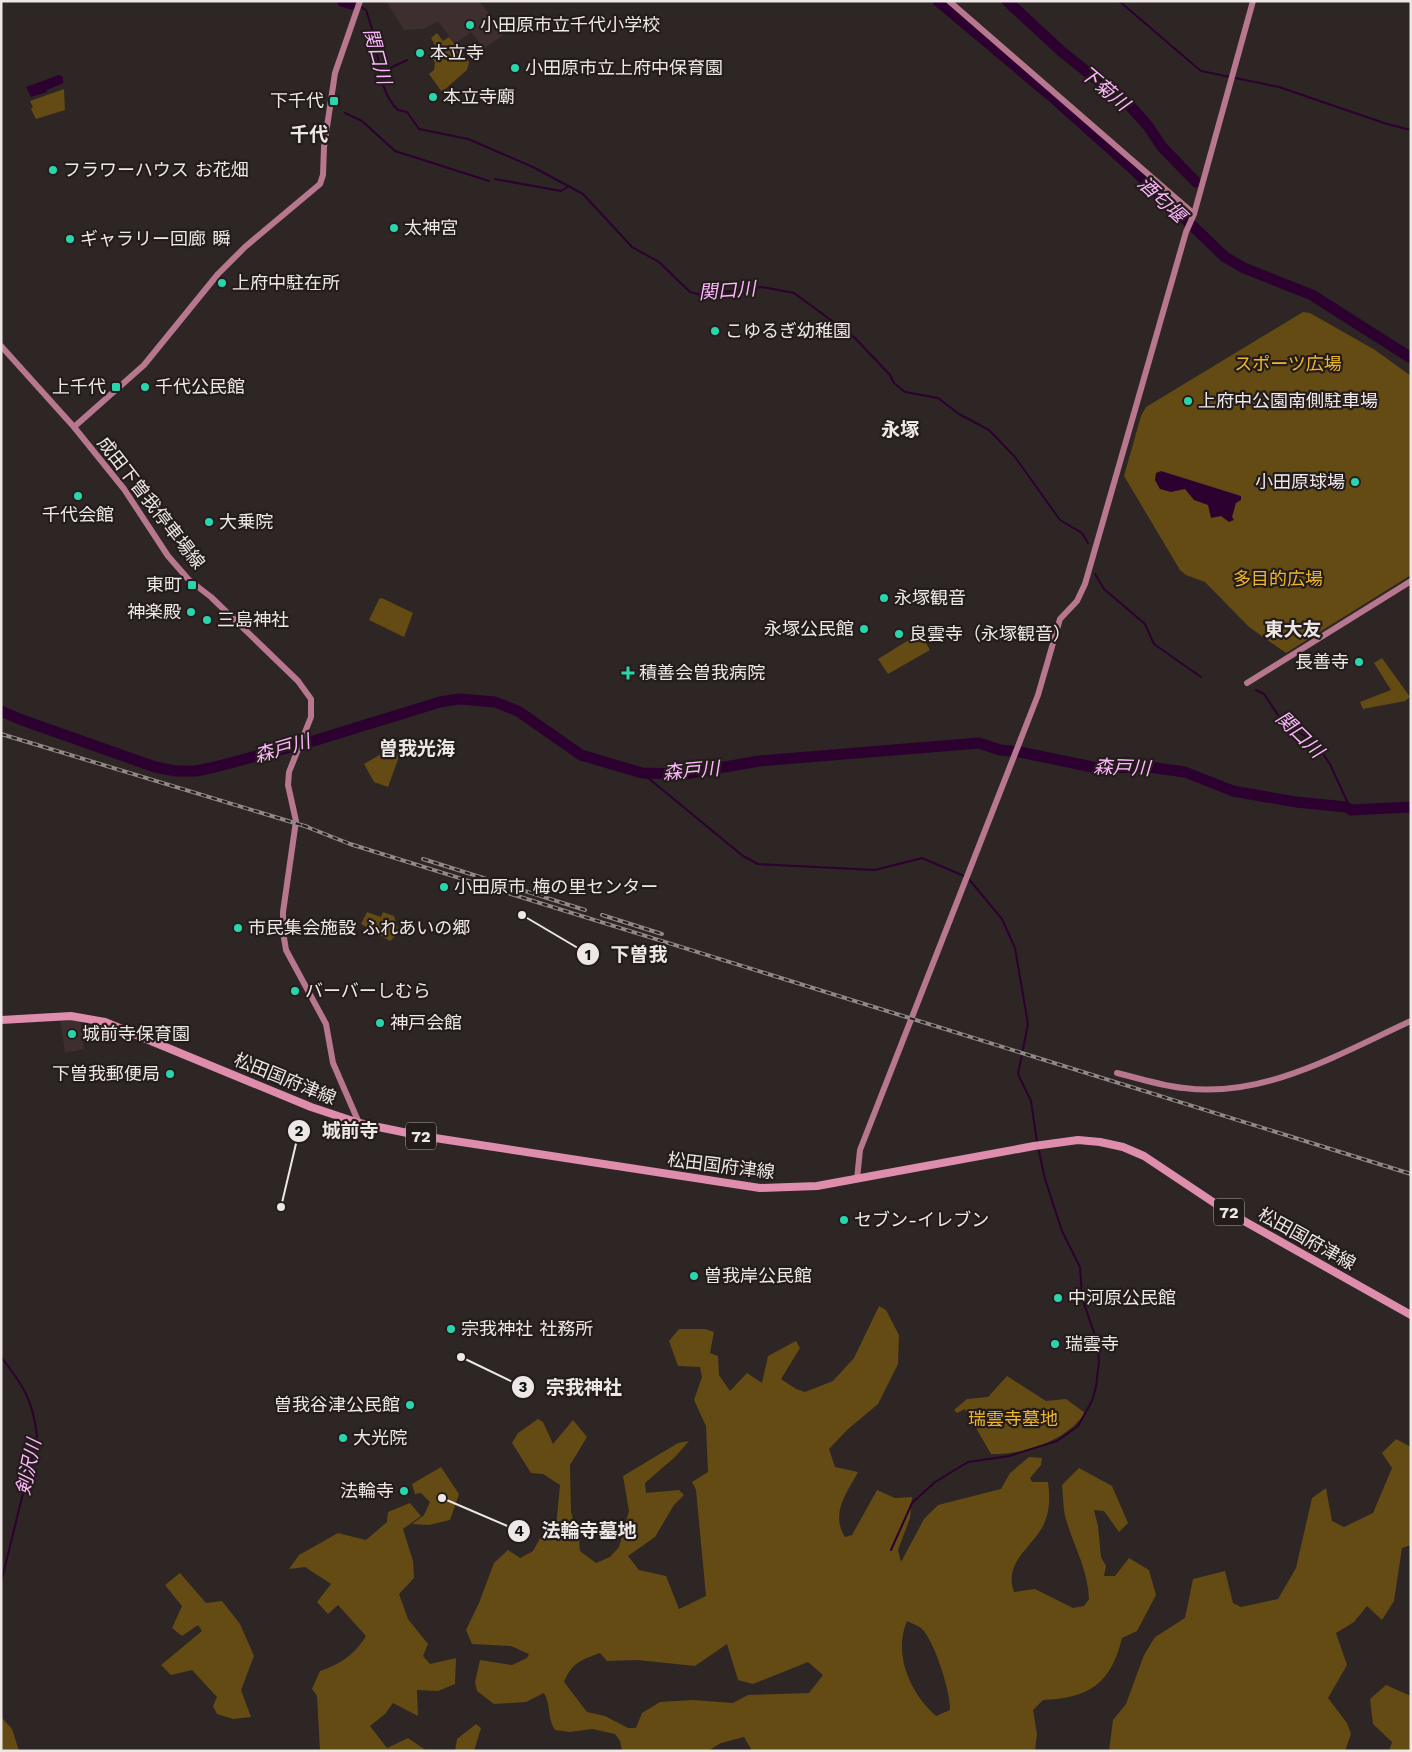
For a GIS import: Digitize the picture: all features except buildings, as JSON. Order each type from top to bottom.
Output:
[{"type":"main road","name":"松田国府津線","points":[[1,1020],[71,1016],[105,1022],[311,1107],[359,1123],[422,1136],[760,1188],[795,1188],[857,1179],[1078,1140],[1100,1142],[1123,1147],[1144,1156],[1228,1212],[1411,1315]]},
{"type":"street","points":[[949,1],[1194,215]]},
{"type":"street","points":[[857,1179],[860,1150],[1048,665],[1060,619],[1077,601],[1085,584],[1095,544],[1138,406],[1186,231],[1194,215],[1253,1]]},
{"type":"street","name":"成田下曽我停車場線","points":[[359,4],[335,73],[324,147],[323,175],[320,184],[232,261],[144,366],[74,428],[124,489],[168,556],[189,580],[211,598],[306,690],[313,706],[304,738],[289,772],[288,785],[296,821],[283,912],[284,941],[286,950],[300,979],[326,1024],[333,1063],[359,1123]]},
{"type":"street","points":[[1,346],[74,428]]},
{"type":"street","points":[[1247,683],[1411,581]]},
{"type":"street","points":[[1117,1073],[1184,1089],[1219,1089],[1267,1082],[1320,1062],[1411,1021]]},
{"type":"shaded area","name":"小田原市立千代小学校","points":[[386,1],[479,1],[503,31],[502,36],[484,48],[471,32],[455,44],[438,21],[424,29],[404,30]]},
{"type":"shaded area","points":[[59,75],[63,77],[63,83],[47,90],[47,92],[31,97],[26,87]]},
{"type":"shaded area","points":[[1161,471],[1241,496],[1241,500],[1236,503],[1232,517],[1234,520],[1229,522],[1221,516],[1211,518],[1208,505],[1194,500],[1185,489],[1171,492],[1160,489],[1155,480],[1156,473]]},
{"type":"shaded area","name":"城前寺保育園","points":[[60,1018],[80,1019],[84,1049],[65,1053]]},
{"type":"green space","points":[[437,33],[443,41],[449,37],[469,62],[467,70],[442,92],[429,74],[434,70],[435,63],[431,56],[438,51],[431,38]]},
{"type":"green space","points":[[64,89],[65,110],[36,119],[31,109],[33,107],[30,101]]},
{"type":"green space","points":[[1303,312],[1310,313],[1375,350],[1411,376],[1411,575],[1286,653],[1249,627],[1205,582],[1186,575],[1180,570],[1124,476],[1141,416],[1146,407]]},
{"type":"green space","points":[[382,598],[413,613],[404,637],[369,620],[379,599]]},
{"type":"green space","points":[[920,633],[930,650],[888,674],[878,659]]},
{"type":"green space","points":[[1382,658],[1410,697],[1405,701],[1363,709],[1360,702],[1391,690],[1374,663]]},
{"type":"green space","points":[[388,750],[400,754],[388,787],[374,782],[364,764]]},
{"type":"green space","points":[[367,912],[381,917],[383,912],[394,916],[399,932],[390,941],[361,924]]},
{"type":"green space","points":[[879,1306],[886,1310],[899,1335],[898,1364],[878,1404],[847,1430],[829,1449],[835,1467],[858,1472],[845,1495],[840,1511],[839,1520],[845,1537],[852,1535],[877,1490],[895,1498],[912,1497],[910,1518],[898,1550],[901,1562],[924,1519],[938,1505],[1001,1489],[1010,1473],[1029,1457],[1042,1458],[1041,1465],[1030,1478],[1032,1482],[1048,1482],[1047,1514],[1044,1524],[1021,1555],[1012,1572],[1014,1592],[1035,1589],[1073,1608],[1084,1606],[1089,1599],[1086,1577],[1065,1516],[1062,1485],[1079,1468],[1112,1486],[1128,1523],[1119,1532],[1104,1511],[1094,1510],[1098,1526],[1101,1557],[1106,1566],[1104,1576],[1115,1576],[1129,1558],[1149,1570],[1156,1595],[1137,1631],[1122,1638],[1111,1667],[1096,1686],[1073,1696],[1043,1700],[1033,1710],[1037,1734],[1035,1751],[752,1751],[744,1737],[721,1743],[708,1751],[622,1751],[620,1741],[615,1734],[592,1729],[570,1732],[555,1730],[544,1693],[526,1702],[494,1704],[477,1691],[475,1682],[480,1660],[512,1665],[527,1658],[529,1654],[511,1646],[472,1644],[466,1630],[479,1603],[494,1563],[508,1550],[520,1558],[533,1551],[542,1535],[556,1527],[560,1485],[543,1474],[531,1473],[512,1443],[518,1433],[538,1419],[543,1422],[553,1444],[573,1420],[587,1437],[570,1465],[571,1512],[579,1539],[580,1551],[596,1563],[610,1557],[619,1547],[629,1511],[623,1476],[678,1443],[689,1441],[675,1457],[645,1483],[646,1493],[679,1490],[684,1495],[674,1505],[655,1537],[628,1556],[639,1570],[666,1576],[679,1609],[706,1596],[696,1490],[692,1482],[708,1472],[706,1426],[694,1400],[702,1377],[700,1367],[678,1366],[669,1341],[679,1329],[705,1329],[714,1332],[710,1353],[718,1356],[719,1375],[730,1391],[747,1373],[762,1383],[768,1356],[796,1341],[800,1348],[781,1379],[796,1389],[805,1392],[833,1381],[854,1358]],"holes":[[[907,1621],[921,1628],[926,1634],[945,1679],[950,1710],[936,1716],[919,1696],[906,1672],[902,1647]],[[727,1644],[738,1680],[753,1684],[808,1662],[823,1675],[809,1693],[748,1695],[733,1703],[693,1700],[660,1702],[642,1713],[636,1728],[628,1728],[605,1716],[587,1712],[564,1682],[574,1666],[600,1653],[607,1661],[637,1660],[695,1666]]]},
{"type":"green space","name":"瑞雲寺墓地","points":[[1007,1376],[1046,1401],[1066,1399],[1085,1413],[1077,1423],[1056,1439],[1017,1452],[991,1454],[965,1409],[957,1413],[954,1410],[967,1399],[988,1397]]},
{"type":"green space","points":[[1396,1439],[1411,1447],[1411,1545],[1402,1548],[1394,1601],[1382,1620],[1367,1606],[1354,1622],[1336,1633],[1347,1665],[1328,1698],[1347,1723],[1351,1734],[1345,1751],[1109,1751],[1113,1720],[1126,1704],[1144,1655],[1155,1637],[1185,1618],[1193,1579],[1225,1571],[1233,1603],[1241,1607],[1278,1599],[1296,1568],[1312,1498],[1326,1488],[1332,1521],[1344,1527],[1373,1513],[1392,1468],[1382,1453]]},
{"type":"green space","points":[[441,1467],[459,1494],[450,1520],[429,1525],[412,1524],[424,1515],[430,1502],[421,1493],[415,1494],[412,1484]]},
{"type":"green space","points":[[410,1503],[421,1516],[403,1529],[413,1561],[414,1578],[399,1594],[408,1619],[428,1644],[423,1656],[430,1664],[456,1658],[455,1684],[438,1691],[417,1690],[418,1716],[393,1703],[385,1714],[370,1726],[387,1748],[408,1738],[427,1751],[320,1751],[317,1696],[312,1689],[320,1671],[346,1658],[366,1636],[338,1605],[328,1614],[317,1602],[331,1584],[305,1567],[289,1569],[299,1555],[338,1533],[366,1540],[387,1522],[388,1512]]},
{"type":"green space","points":[[180,1573],[206,1603],[222,1601],[240,1624],[254,1656],[241,1690],[251,1717],[233,1719],[217,1714],[213,1706],[217,1697],[192,1670],[171,1675],[161,1665],[202,1631],[198,1625],[182,1636],[172,1628],[182,1606],[165,1585]]},
{"type":"green space","points":[[1386,1685],[1411,1696],[1411,1751],[1389,1751],[1392,1742],[1373,1724],[1370,1699]]},
{"type":"green space","points":[[1,1717],[12,1729],[19,1751],[1,1751]]},
{"type":"green space","points":[[476,1724],[481,1728],[474,1751],[455,1751],[457,1739]]},
{"type":"waterway","name":"関口川","points":[[342,1],[352,4]]},
{"type":"waterway","name":"酒匂堰","points":[[938,1],[1050,95],[1134,170],[1225,257],[1244,268],[1312,295],[1411,358]]},
{"type":"waterway","name":"下菊川","points":[[1007,1],[1061,51],[1131,107],[1148,126],[1162,147],[1196,182]]},
{"type":"waterway","points":[[1119,1],[1201,71],[1279,87],[1387,124],[1411,130]]},
{"type":"waterway","name":"関口川","points":[[360,6],[366,10],[376,46],[383,85],[387,94],[398,110],[407,112],[419,129],[468,139],[533,167],[583,194],[632,247],[659,262],[690,292],[701,295],[762,287],[794,293],[854,337],[890,375],[894,383],[905,392],[938,398],[959,414],[989,430],[1015,457],[1060,520],[1082,533],[1088,543]]},
{"type":"waterway","points":[[380,73],[407,60]]},
{"type":"waterway","points":[[345,113],[362,121],[395,151],[489,181]]},
{"type":"waterway","points":[[495,179],[561,191],[569,186]]},
{"type":"waterway","name":"関口川","points":[[1095,574],[1104,589],[1145,624],[1154,644],[1201,677]]},
{"type":"waterway","name":"関口川","points":[[1256,690],[1264,694],[1284,724],[1315,742],[1330,764],[1351,810]]},
{"type":"waterway","name":"森戸川","points":[[1,711],[155,767],[176,771],[196,771],[215,767],[310,742],[440,702],[459,699],[495,702],[518,711],[581,755],[642,773],[685,774],[759,761],[979,743],[1000,750],[1020,752],[1097,768],[1149,767],[1185,772],[1233,791],[1296,802],[1346,807],[1351,810],[1411,807]]},
{"type":"waterway","points":[[642,773],[743,856],[758,864],[875,870],[922,858],[964,876]]},
{"type":"waterway","points":[[968,878],[1002,919],[1015,948],[1028,1024],[1018,1074],[1031,1101],[1037,1142]]},
{"type":"waterway","points":[[891,1550],[912,1503],[935,1482],[968,1462],[1009,1456],[1057,1441],[1078,1426],[1092,1401],[1096,1387],[1099,1361],[1097,1341],[1082,1298],[1080,1267],[1062,1231],[1045,1179],[1038,1147]]},
{"type":"waterway","name":"剣沢川","points":[[1,1357],[26,1394],[33,1412],[37,1436],[1,1583]]},
{"type":"railway","points":[[1,734],[308,827]]},
{"type":"railway","points":[[302,825],[350,844],[1411,1174]]},
{"type":"railway","points":[[423,859],[585,910]]},
{"type":"railway","points":[[602,915],[662,934]]},
{"type":"place","name":"小田原市立千代小学校","points":[[470,25]]},
{"type":"place","name":"本立寺","points":[[420,53]]},
{"type":"place","name":"小田原市立上府中保育園","points":[[515,68]]},
{"type":"place","name":"本立寺廟","points":[[433,97]]},
{"type":"place","name":"下千代","points":[[334,101]]},
{"type":"place","name":"フラワーハウス お花畑","points":[[53,170]]},
{"type":"place","name":"太神宮","points":[[394,228]]},
{"type":"place","name":"ギャラリー回廊 瞬","points":[[70,239]]},
{"type":"place","name":"上府中駐在所","points":[[222,283]]},
{"type":"place","name":"こゆるぎ幼稚園","points":[[715,331]]},
{"type":"place","name":"上千代","points":[[116,387]]},
{"type":"place","name":"千代公民館","points":[[145,387]]},
{"type":"place","name":"上府中公園南側駐車場","points":[[1188,401]]},
{"type":"place","name":"小田原球場","points":[[1355,482]]},
{"type":"place","name":"千代会館","points":[[78,496]]},
{"type":"place","name":"大乗院","points":[[209,522]]},
{"type":"place","name":"東町","points":[[192,585]]},
{"type":"place","name":"永塚観音","points":[[884,598]]},
{"type":"place","name":"神楽殿","points":[[191,612]]},
{"type":"place","name":"三島神社","points":[[207,620]]},
{"type":"place","name":"永塚公民館","points":[[864,629]]},
{"type":"place","name":"良雲寺（永塚観音）","points":[[899,634]]},
{"type":"place","name":"長善寺","points":[[1359,662]]},
{"type":"place","name":"積善会曽我病院","points":[[628,673]]},
{"type":"place","name":"小田原市 梅の里センター","points":[[444,887]]},
{"type":"place","name":"下曽我","points":[[522,915]]},
{"type":"place","name":"市民集会施設 ふれあいの郷","points":[[238,928]]},
{"type":"place","name":"バーバーしむら","points":[[295,991]]},
{"type":"place","name":"神戸会館","points":[[380,1023]]},
{"type":"place","name":"城前寺保育園","points":[[72,1034]]},
{"type":"place","name":"下曽我郵便局","points":[[170,1074]]},
{"type":"place","name":"城前寺","points":[[281,1207]]},
{"type":"place","name":"セブン-イレブン","points":[[844,1220]]},
{"type":"place","name":"曽我岸公民館","points":[[694,1276]]},
{"type":"place","name":"中河原公民館","points":[[1058,1298]]},
{"type":"place","name":"宗我神社 社務所","points":[[451,1329]]},
{"type":"place","name":"瑞雲寺","points":[[1055,1344]]},
{"type":"place","name":"宗我神社","points":[[461,1357]]},
{"type":"place","name":"曽我谷津公民館","points":[[410,1405]]},
{"type":"place","name":"大光院","points":[[343,1438]]},
{"type":"place","name":"法輪寺","points":[[404,1491]]},
{"type":"place","name":"法輪寺墓地","points":[[442,1498]]},
{"type":"district","name":"千代","points":[[309,134]]},
{"type":"district","name":"永塚","points":[[900,429]]},
{"type":"district","name":"東大友","points":[[1293,629]]},
{"type":"district","name":"曽我光海","points":[[417,748]]},
{"type":"park label","name":"スポーツ広場","points":[[1288,364]]},
{"type":"park label","name":"多目的広場","points":[[1278,579]]}]
